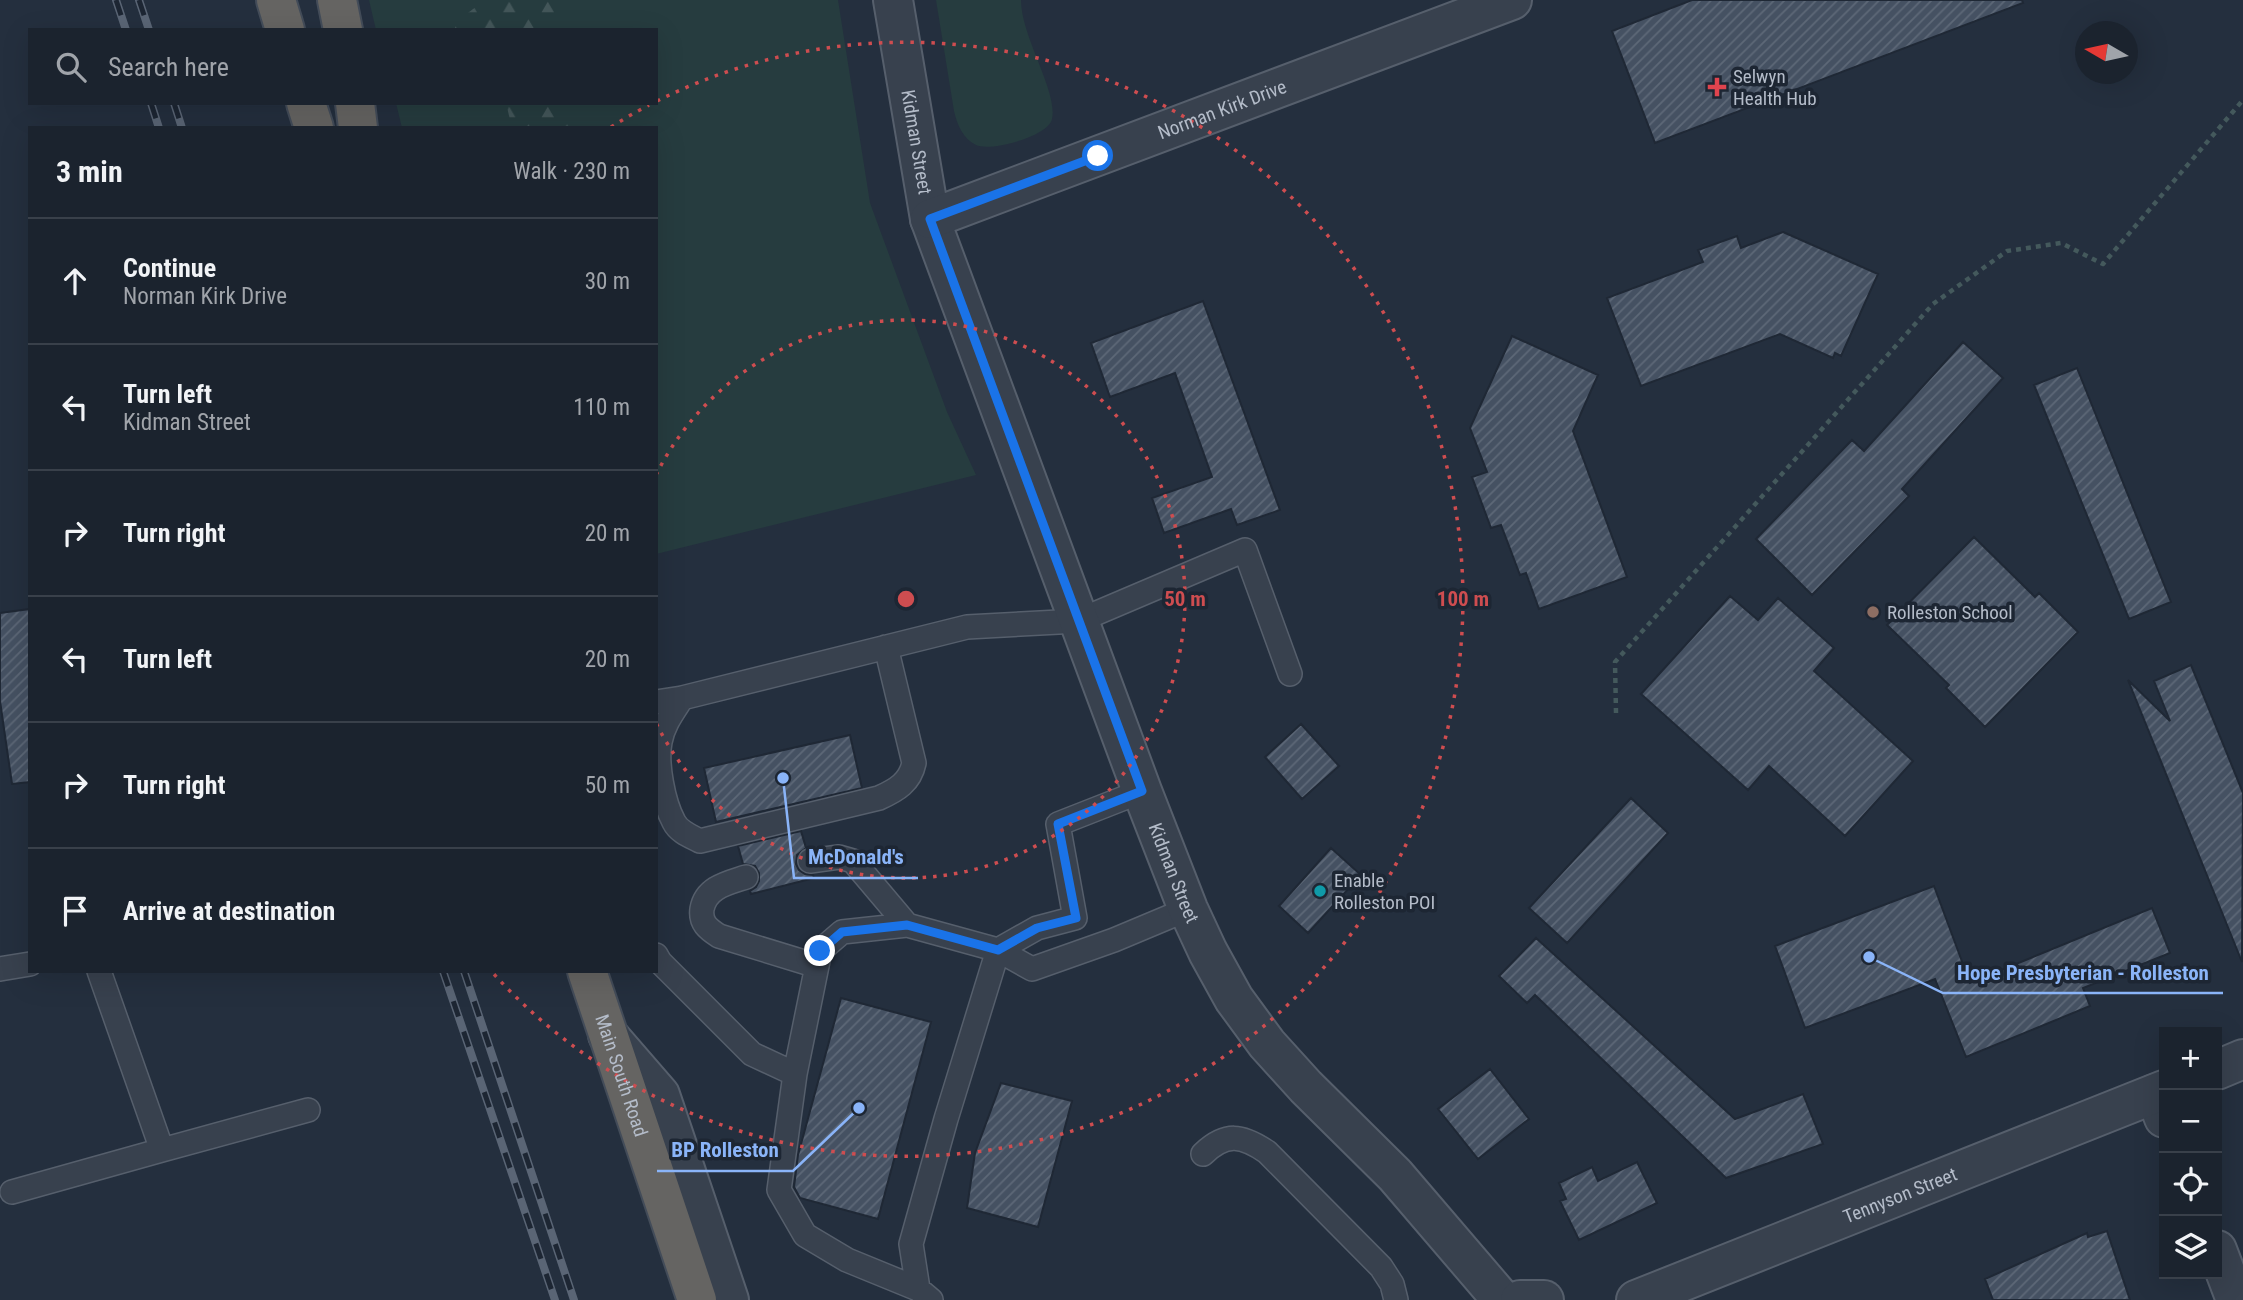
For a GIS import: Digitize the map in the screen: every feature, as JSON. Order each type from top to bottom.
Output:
[{"type":"highway","points":[[276,0],[284,28]]},
{"type":"highway","points":[[338,0],[343,28]]},
{"type":"highway","points":[[307,105],[313,126]]},
{"type":"highway","points":[[355,105],[358,126]]},
{"type":"highway","name":"Main South Road","points":[[588,973],[697,1300]]},
{"type":"street","name":"Kidman Street","points":[[893,0],[930,219],[1078,621],[1188,909],[1234,999],[1267,1044],[1306,1087],[1395,1175],[1502,1300]]},
{"type":"street","name":"Norman Kirk Drive","points":[[930,219],[1512,0]]},
{"type":"street","points":[[608,1035],[660,1095],[729,1300]]},
{"type":"street","points":[[2222,1068],[2243,1059]]},
{"type":"street","name":"Tennyson Street","points":[[1636,1300],[2159,1102]]},
{"type":"street","points":[[2222,1263],[2236,1300]]},
{"type":"street","points":[[1520,1300],[1544,1300]]},
{"type":"lane","points":[[658,702],[967,627],[1078,621],[1245,550],[1290,674]]},
{"type":"lane","points":[[658,764],[674,823],[685,834],[699,841],[879,799],[904,784],[912,774],[914,763],[886,647]]},
{"type":"lane","points":[[658,753],[667,722],[682,698]]},
{"type":"lane","points":[[924,1294],[911,1244],[998,950],[1037,928],[1076,918],[1058,824],[1142,791]]},
{"type":"lane","points":[[810,861],[839,857],[853,861],[907,925]]},
{"type":"lane","points":[[746,877],[717,887],[709,893],[703,903],[701,916],[706,928],[719,936],[817,966]]},
{"type":"lane","points":[[924,1294],[847,1260],[804,1235],[779,1190],[795,1074],[820,951],[842,932],[907,925],[998,950],[1032,969],[1114,940],[1188,909]]},
{"type":"lane","points":[[658,958],[752,1054],[795,1074]]},
{"type":"lane","points":[[0,969],[28,964]]},
{"type":"lane","points":[[100,973],[162,1150]]},
{"type":"lane","points":[[12,1192],[308,1110]]},
{"type":"lane","points":[[1203,1154],[1213,1144],[1226,1138],[1253,1143],[1266,1152],[1381,1267],[1392,1284],[1396,1300]]},
{"type":"path","points":[[1616,713],[1615,662],[1933,304],[2007,251],[2061,243],[2103,264],[2243,100]]},
{"type":"green space","points":[[369,0],[838,0],[870,203],[947,412],[976,475],[658,554],[658,126],[402,126],[396,105],[658,105],[658,28],[376,28]]},
{"type":"green space","points":[[483,0],[559,0],[563,12],[558,28],[455,28],[464,16]]},
{"type":"green space","points":[[936,0],[1021,0],[1027,30],[1050,94],[1052,107],[1052,119],[1041,131],[1018,141],[983,147],[964,135],[954,111]]},
{"type":"green space","points":[[506,105],[574,105],[579,126],[512,126]]},
{"type":"building","name":"Selwyn Health Hub","points":[[1692,0],[2022,0],[2023,3],[1655,143],[1612,31]]},
{"type":"building","points":[[1783,232],[1878,274],[1841,356],[1835,353],[1833,358],[1780,334],[1641,386],[1607,298],[1703,262],[1698,250],[1737,236],[1741,248]]},
{"type":"building","points":[[1203,301],[1280,510],[1237,525],[1231,509],[1164,533],[1152,498],[1212,477],[1175,373],[1110,397],[1091,343]]},
{"type":"building","points":[[1512,336],[1598,375],[1573,431],[1627,577],[1539,609],[1526,573],[1520,575],[1501,525],[1491,528],[1472,477],[1487,472],[1470,428]]},
{"type":"building","points":[[1963,342],[2003,378],[1902,489],[1909,496],[1812,595],[1756,539],[1852,440],[1864,451]]},
{"type":"building","points":[[2077,368],[2171,602],[2129,619],[2034,385]]},
{"type":"building","points":[[1974,537],[2035,597],[2039,593],[2078,632],[1985,727],[1946,688],[1949,685],[1887,625]]},
{"type":"building","points":[[1730,596],[1758,620],[1778,598],[1834,648],[1814,671],[1913,761],[1845,836],[1769,766],[1748,790],[1641,694]]},
{"type":"building","points":[[28,609],[28,782],[12,784],[0,701],[0,613]]},
{"type":"building","points":[[2191,665],[2243,793],[2242,962],[2128,680],[2170,721],[2154,681]]},
{"type":"building","points":[[1301,724],[1339,766],[1302,799],[1265,757]]},
{"type":"building","points":[[850,735],[862,788],[716,822],[704,768]]},
{"type":"building","points":[[1631,798],[1668,833],[1567,943],[1529,908]]},
{"type":"building","points":[[801,831],[806,848],[797,855],[796,864],[799,870],[813,875],[814,878],[751,894],[750,891],[759,881],[759,873],[755,866],[743,864],[738,846]]},
{"type":"building","name":"Enable Rolleston POI","points":[[1331,848],[1361,875],[1308,933],[1279,906]]},
{"type":"building","points":[[1934,886],[1970,983],[2152,908],[2170,953],[2083,988],[2090,1006],[1966,1057],[1935,979],[1805,1028],[1775,946]]},
{"type":"building","points":[[1536,938],[1735,1119],[1803,1094],[1823,1144],[1726,1178],[1535,995],[1527,1003],[1499,976]]},
{"type":"building","points":[[841,998],[931,1022],[878,1219],[800,1198],[794,1187],[798,1155]]},
{"type":"building","points":[[1490,1069],[1529,1119],[1478,1159],[1438,1109]]},
{"type":"building","points":[[1001,1083],[1072,1101],[1038,1227],[967,1208],[975,1153]]},
{"type":"building","points":[[1637,1162],[1657,1203],[1579,1240],[1560,1201],[1566,1199],[1559,1183],[1592,1167],[1598,1181]]},
{"type":"building","points":[[2107,1231],[2130,1300],[1993,1300],[1985,1279],[2087,1233],[2088,1237]]},
{"type":"railway","points":[[116,0],[125,28]]},
{"type":"railway","points":[[139,0],[148,28]]},
{"type":"railway","points":[[152,105],[158,126]]},
{"type":"railway","points":[[175,105],[181,126]]},
{"type":"railway","points":[[444,973],[555,1300]]},
{"type":"railway","points":[[465,973],[574,1300]]},
{"type":"place","name":"Selwyn Health Hub","points":[[1717,87]]},
{"type":"place","name":"Rolleston School","points":[[1873,612]]},
{"type":"place","name":"McDonald's","points":[[783,778]]},
{"type":"place","name":"Enable Rolleston POI","points":[[1320,891]]},
{"type":"place","name":"Hope Presbyterian - Rolleston","points":[[1869,957]]},
{"type":"place","name":"BP Rolleston","points":[[859,1108]]},
{"type":"route","points":[[820,951],[842,932],[907,925],[998,950],[1037,928],[1076,918],[1058,824],[1142,791],[930,219],[1098,156]]}]
